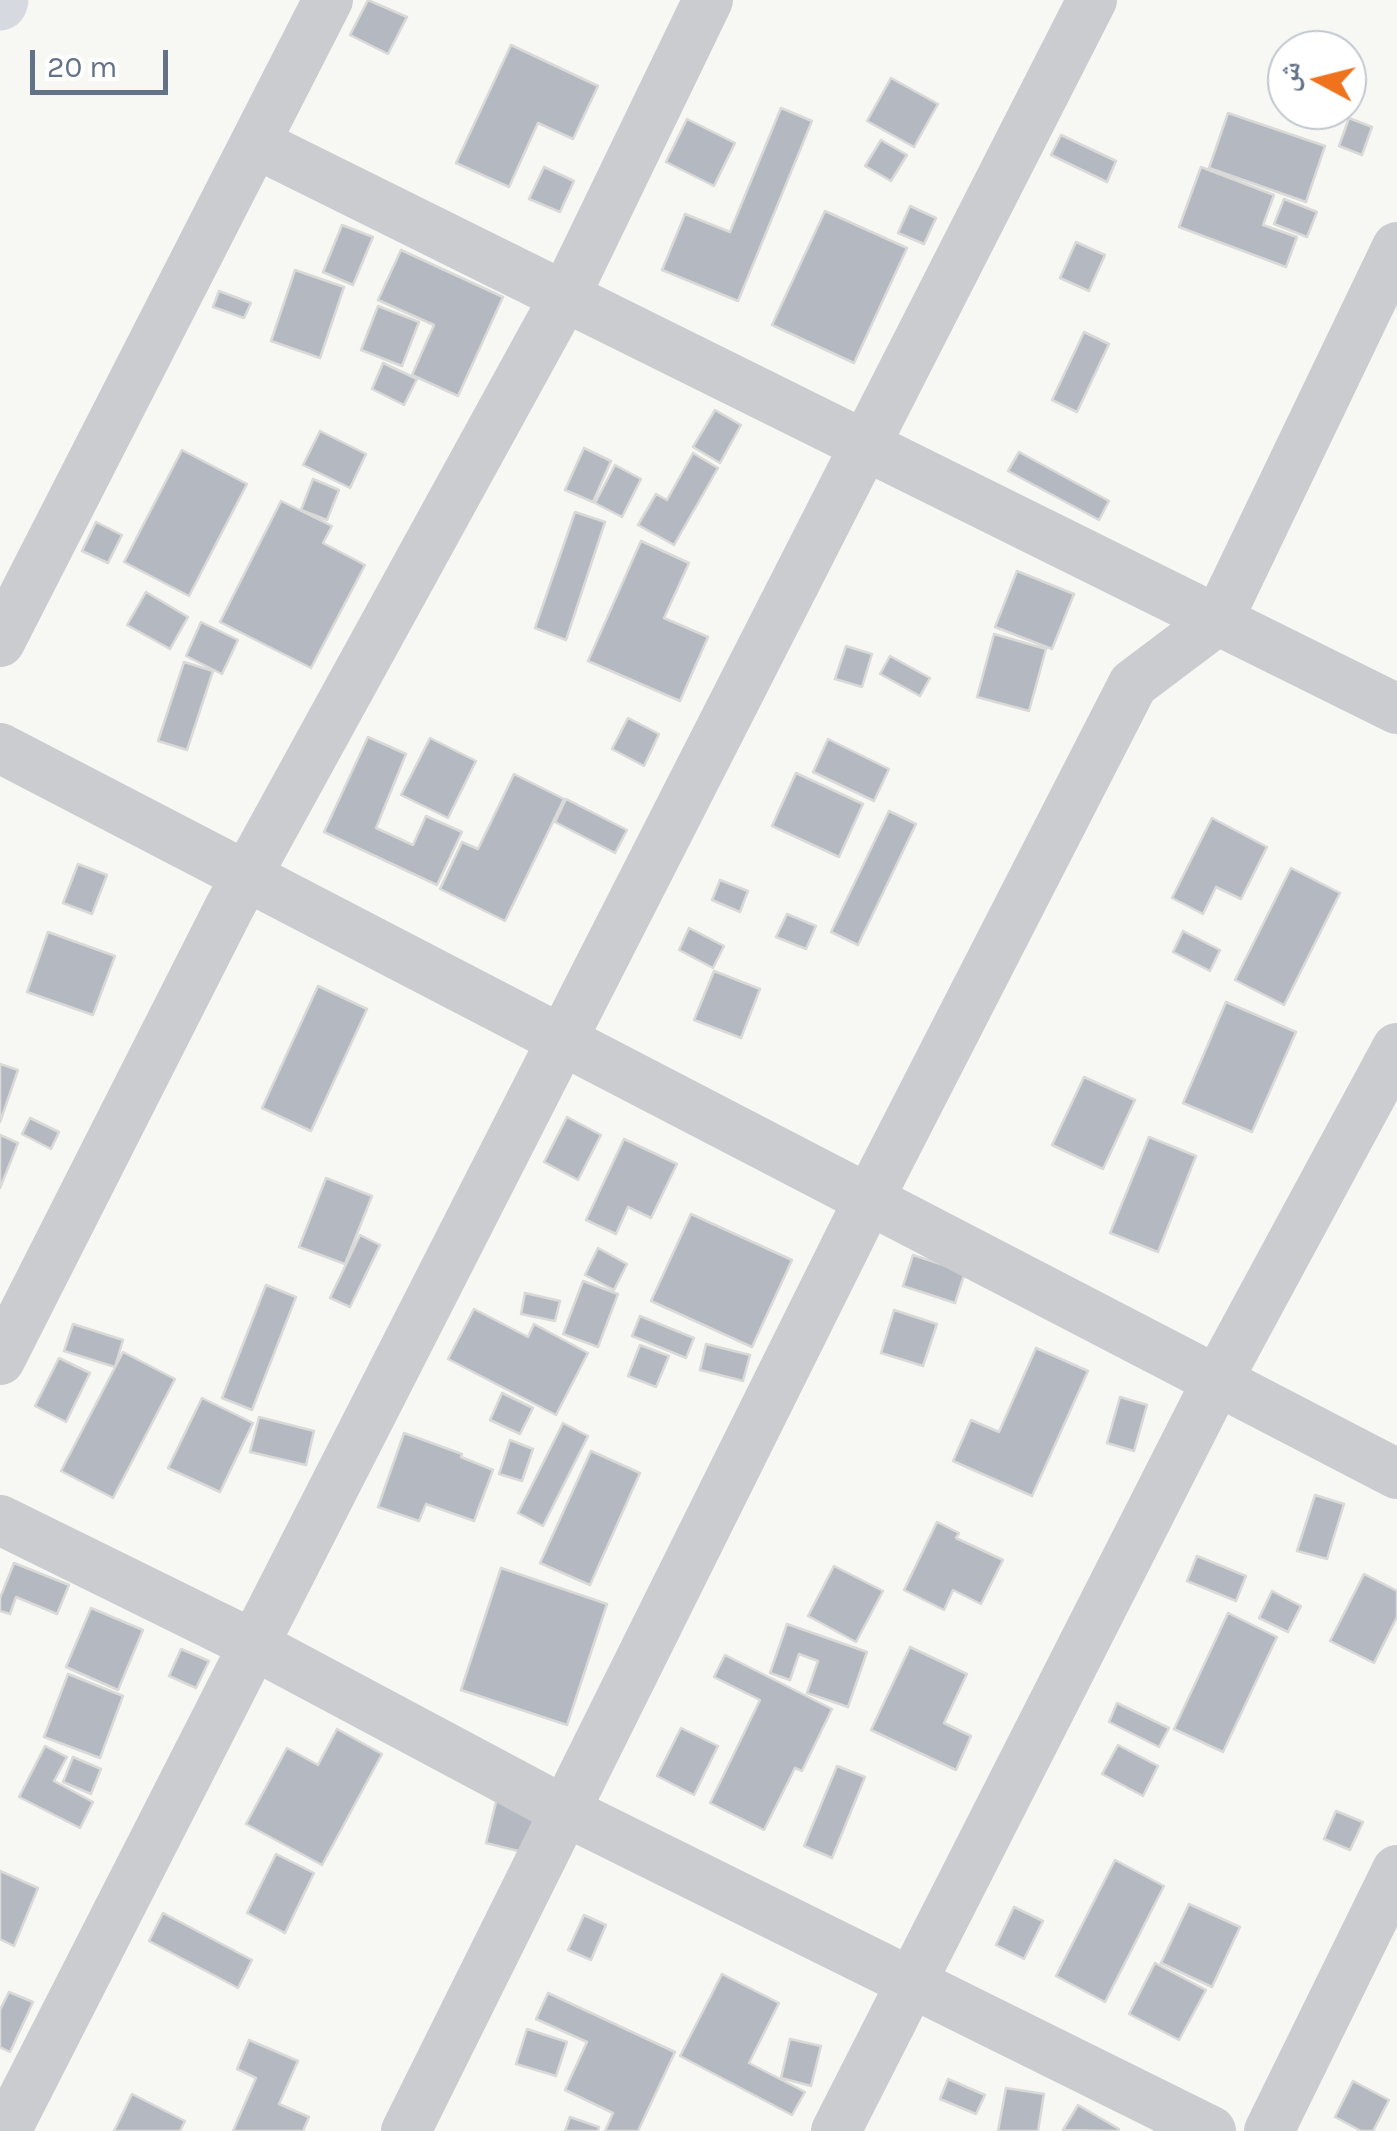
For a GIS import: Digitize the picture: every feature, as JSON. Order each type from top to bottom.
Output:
[{"type":"street","points":[[0,642],[328,0]]},
{"type":"street","points":[[0,1360],[247,876],[565,296],[708,0]]},
{"type":"street","points":[[6,2131],[1092,0]]},
{"type":"street","points":[[255,143],[1397,708]]},
{"type":"street","points":[[406,2131],[869,1199],[1133,684],[1218,620],[1397,247]]},
{"type":"street","points":[[0,748],[1397,1474]]},
{"type":"street","points":[[836,2131],[1218,1380],[1397,1048]]},
{"type":"street","points":[[0,1520],[254,1645],[565,1812],[1212,2131]]},
{"type":"street","points":[[1269,2131],[1397,1870]]},
{"type":"building","points":[[368,0],[407,17],[388,54],[350,35]]},
{"type":"building","points":[[511,45],[598,86],[573,139],[538,123],[509,187],[456,163]]},
{"type":"building","points":[[891,78],[938,104],[914,147],[867,121]]},
{"type":"building","points":[[781,108],[812,121],[738,301],[662,270],[685,214],[730,232]]},
{"type":"building","points":[[1228,113],[1267,126],[1267,130],[1325,146],[1306,202],[1209,168]]},
{"type":"building","points":[[687,119],[735,143],[714,186],[666,162]]},
{"type":"building","points":[[1372,127],[1362,155],[1339,146],[1345,130]]},
{"type":"building","points":[[1061,135],[1116,161],[1107,182],[1051,155]]},
{"type":"building","points":[[881,140],[907,155],[891,181],[865,166]]},
{"type":"building","points":[[544,167],[574,181],[560,212],[529,199]]},
{"type":"building","points":[[1201,167],[1274,195],[1263,225],[1297,237],[1286,267],[1179,227]]},
{"type":"building","points":[[1284,199],[1317,212],[1307,237],[1274,224]]},
{"type":"building","points":[[910,206],[936,218],[924,244],[898,233]]},
{"type":"building","points":[[825,211],[907,248],[854,363],[772,325]]},
{"type":"building","points":[[342,225],[373,237],[353,285],[323,272]]},
{"type":"building","points":[[1076,242],[1105,255],[1089,291],[1060,278]]},
{"type":"building","points":[[401,250],[503,297],[458,396],[412,375],[434,325],[378,300]]},
{"type":"building","points":[[295,270],[344,287],[320,358],[271,341]]},
{"type":"building","points":[[219,291],[251,303],[244,318],[213,307]]},
{"type":"building","points":[[378,306],[419,322],[402,366],[361,350]]},
{"type":"building","points":[[1084,332],[1109,344],[1077,412],[1052,400]]},
{"type":"building","points":[[383,363],[417,379],[404,405],[372,389]]},
{"type":"building","points":[[715,410],[741,425],[720,463],[693,447]]},
{"type":"building","points":[[320,431],[366,454],[350,488],[303,465]]},
{"type":"building","points":[[584,448],[611,461],[593,502],[565,490]]},
{"type":"building","points":[[182,450],[247,484],[189,596],[124,562]]},
{"type":"building","points":[[1019,452],[1109,501],[1099,520],[1008,471]]},
{"type":"building","points":[[693,453],[718,468],[674,545],[638,525],[656,494],[667,500]]},
{"type":"building","points":[[615,465],[641,479],[622,517],[595,503]]},
{"type":"building","points":[[313,479],[339,490],[327,520],[301,510]]},
{"type":"building","points":[[281,501],[332,526],[323,543],[365,565],[311,668],[220,622]]},
{"type":"building","points":[[575,512],[605,522],[566,640],[535,628]]},
{"type":"building","points":[[96,522],[122,535],[108,563],[82,551]]},
{"type":"building","points":[[641,541],[689,563],[664,618],[708,637],[680,701],[588,661]]},
{"type":"building","points":[[1017,571],[1074,594],[1052,649],[995,627]]},
{"type":"building","points":[[146,592],[188,617],[170,649],[127,625]]},
{"type":"building","points":[[201,622],[238,640],[222,674],[186,656]]},
{"type":"building","points":[[994,634],[1046,649],[1029,711],[977,697]]},
{"type":"building","points":[[846,646],[872,654],[862,687],[835,679]]},
{"type":"building","points":[[890,656],[930,678],[920,696],[880,674]]},
{"type":"building","points":[[184,662],[213,671],[187,750],[158,741]]},
{"type":"building","points":[[628,718],[659,734],[644,766],[612,749]]},
{"type":"building","points":[[368,737],[406,754],[376,828],[413,845],[426,816],[462,832],[437,885],[324,832]]},
{"type":"building","points":[[430,738],[476,761],[448,818],[401,795]]},
{"type":"building","points":[[828,739],[889,769],[874,801],[813,772]]},
{"type":"building","points":[[796,773],[863,804],[839,857],[772,826]]},
{"type":"building","points":[[514,774],[564,799],[505,921],[440,889],[462,842],[478,849]]},
{"type":"building","points":[[566,799],[627,830],[615,853],[555,822]]},
{"type":"building","points":[[889,811],[916,824],[858,945],[831,932]]},
{"type":"building","points":[[1212,818],[1267,847],[1241,899],[1216,887],[1203,914],[1172,898]]},
{"type":"building","points":[[78,864],[107,875],[92,914],[63,903]]},
{"type":"building","points":[[1291,868],[1340,893],[1284,1005],[1235,980]]},
{"type":"building","points":[[720,880],[748,891],[740,912],[712,900]]},
{"type":"building","points":[[787,914],[816,926],[806,949],[776,937]]},
{"type":"building","points":[[689,928],[724,946],[713,968],[679,950]]},
{"type":"building","points":[[1183,931],[1220,950],[1210,971],[1173,952]]},
{"type":"building","points":[[48,932],[115,956],[93,1015],[27,992]]},
{"type":"building","points":[[714,971],[760,989],[741,1038],[694,1020]]},
{"type":"building","points":[[318,986],[367,1009],[311,1131],[262,1108]]},
{"type":"building","points":[[1226,1002],[1296,1032],[1252,1132],[1183,1103]]},
{"type":"building","points":[[0,1064],[18,1070],[0,1122]]},
{"type":"building","points":[[1084,1077],[1135,1100],[1103,1169],[1052,1145]]},
{"type":"building","points":[[567,1117],[601,1135],[578,1180],[544,1162]]},
{"type":"building","points":[[30,1118],[59,1132],[51,1149],[22,1134]]},
{"type":"building","points":[[0,1135],[18,1143],[0,1188]]},
{"type":"building","points":[[1149,1137],[1196,1156],[1158,1252],[1110,1233]]},
{"type":"building","points":[[624,1139],[677,1164],[651,1218],[628,1207],[616,1234],[586,1220]]},
{"type":"building","points":[[326,1178],[372,1196],[345,1264],[299,1247]]},
{"type":"building","points":[[691,1214],[792,1260],[752,1347],[651,1301]]},
{"type":"building","points":[[360,1235],[380,1245],[350,1307],[330,1298]]},
{"type":"building","points":[[598,1248],[627,1264],[614,1290],[585,1275]]},
{"type":"building","points":[[913,1255],[965,1272],[955,1303],[903,1286]]},
{"type":"building","points":[[583,1281],[618,1294],[598,1347],[563,1334]]},
{"type":"building","points":[[266,1285],[296,1297],[252,1410],[222,1398]]},
{"type":"building","points":[[525,1293],[560,1301],[555,1321],[521,1314]]},
{"type":"building","points":[[474,1309],[528,1337],[534,1324],[588,1353],[556,1415],[448,1359]]},
{"type":"building","points":[[894,1310],[937,1324],[923,1366],[881,1353]]},
{"type":"building","points":[[640,1316],[694,1338],[686,1358],[632,1336]]},
{"type":"building","points":[[73,1324],[123,1340],[115,1367],[64,1351]]},
{"type":"building","points":[[706,1344],[750,1355],[743,1381],[700,1370]]},
{"type":"building","points":[[640,1345],[669,1356],[656,1387],[628,1376]]},
{"type":"building","points":[[1036,1348],[1088,1371],[1032,1496],[953,1461],[971,1420],[999,1432]]},
{"type":"building","points":[[123,1352],[175,1379],[113,1498],[61,1471]]},
{"type":"building","points":[[59,1358],[90,1373],[66,1422],[35,1406]]},
{"type":"building","points":[[502,1393],[533,1408],[520,1434],[490,1420]]},
{"type":"building","points":[[1120,1397],[1147,1405],[1134,1451],[1107,1443]]},
{"type":"building","points":[[202,1398],[253,1423],[220,1492],[168,1468]]},
{"type":"building","points":[[259,1417],[314,1431],[306,1465],[250,1452]]},
{"type":"building","points":[[563,1423],[588,1436],[543,1526],[518,1513]]},
{"type":"building","points":[[404,1433],[493,1470],[474,1521],[426,1504],[419,1521],[378,1507]]},
{"type":"building","points":[[510,1440],[533,1449],[522,1481],[499,1474]]},
{"type":"building","points":[[591,1451],[640,1473],[590,1585],[540,1563]]},
{"type":"building","points":[[1315,1495],[1344,1504],[1327,1559],[1297,1551]]},
{"type":"building","points":[[937,1522],[959,1533],[956,1538],[1003,1560],[981,1604],[953,1590],[944,1610],[904,1590]]},
{"type":"building","points":[[1197,1556],[1246,1576],[1236,1601],[1187,1581]]},
{"type":"building","points":[[14,1563],[69,1585],[57,1614],[16,1597],[10,1614],[0,1611],[0,1598]]},
{"type":"building","points":[[834,1566],[883,1591],[856,1642],[808,1616]]},
{"type":"building","points":[[501,1568],[607,1604],[567,1725],[461,1690]]},
{"type":"building","points":[[1364,1574],[1397,1591],[1397,1617],[1374,1663],[1330,1641]]},
{"type":"building","points":[[1272,1591],[1301,1606],[1288,1632],[1259,1618]]},
{"type":"building","points":[[91,1608],[143,1630],[118,1690],[66,1667]]},
{"type":"building","points":[[1228,1613],[1277,1637],[1223,1752],[1174,1729]]},
{"type":"building","points":[[787,1624],[867,1652],[848,1707],[807,1693],[818,1661],[799,1654],[790,1680],[770,1673]]},
{"type":"building","points":[[910,1647],[967,1674],[944,1723],[971,1736],[956,1770],[871,1730]]},
{"type":"building","points":[[181,1649],[209,1661],[196,1688],[169,1676]]},
{"type":"building","points":[[725,1655],[832,1709],[802,1771],[795,1768],[764,1830],[710,1803],[760,1700],[714,1677]]},
{"type":"building","points":[[68,1674],[123,1696],[100,1758],[44,1737]]},
{"type":"building","points":[[1117,1703],[1169,1728],[1159,1747],[1109,1722]]},
{"type":"building","points":[[681,1728],[718,1746],[694,1795],[657,1776]]},
{"type":"building","points":[[337,1729],[382,1754],[322,1865],[246,1824],[287,1748],[318,1765]]},
{"type":"building","points":[[1118,1745],[1158,1766],[1143,1796],[1102,1774]]},
{"type":"building","points":[[45,1746],[67,1757],[54,1781],[93,1802],[80,1828],[19,1797]]},
{"type":"building","points":[[73,1757],[101,1769],[91,1794],[63,1782]]},
{"type":"building","points":[[837,1766],[865,1777],[832,1858],[804,1846]]},
{"type":"building","points":[[498,1794],[542,1805],[530,1854],[486,1843]]},
{"type":"building","points":[[1336,1811],[1363,1822],[1350,1850],[1324,1839]]},
{"type":"building","points":[[276,1854],[314,1873],[285,1933],[247,1913]]},
{"type":"building","points":[[1115,1860],[1164,1886],[1105,2002],[1056,1976]]},
{"type":"building","points":[[0,1871],[38,1888],[14,1946],[0,1939]]},
{"type":"building","points":[[1189,1904],[1240,1927],[1212,1987],[1161,1963]]},
{"type":"building","points":[[1014,1907],[1043,1921],[1024,1959],[996,1945]]},
{"type":"building","points":[[163,1913],[252,1960],[238,1988],[149,1941]]},
{"type":"building","points":[[584,1915],[606,1925],[591,1960],[568,1950]]},
{"type":"building","points":[[1155,1963],[1206,1990],[1179,2040],[1129,2014]]},
{"type":"building","points":[[722,1974],[779,2003],[749,2063],[805,2092],[792,2115],[680,2056]]},
{"type":"building","points":[[9,1992],[33,2002],[10,2052],[0,2047],[0,2010]]},
{"type":"building","points":[[548,1993],[675,2052],[638,2131],[605,2131],[613,2113],[565,2090],[587,2042],[536,2019]]},
{"type":"building","points":[[527,2029],[567,2042],[556,2076],[516,2064]]},
{"type":"building","points":[[790,2039],[821,2046],[811,2086],[781,2078]]},
{"type":"building","points":[[249,2040],[298,2061],[279,2104],[309,2117],[303,2131],[233,2131],[256,2078],[237,2069]]},
{"type":"building","points":[[948,2079],[985,2095],[976,2114],[940,2099]]},
{"type":"building","points":[[1353,2081],[1389,2100],[1373,2131],[1361,2131],[1335,2117]]},
{"type":"building","points":[[1006,2088],[1044,2094],[1038,2131],[998,2131]]},
{"type":"building","points":[[132,2094],[185,2121],[180,2131],[114,2131]]},
{"type":"building","points":[[1078,2105],[1119,2129],[1118,2131],[1063,2130]]},
{"type":"building","points":[[570,2117],[599,2127],[598,2131],[565,2131]]}]
